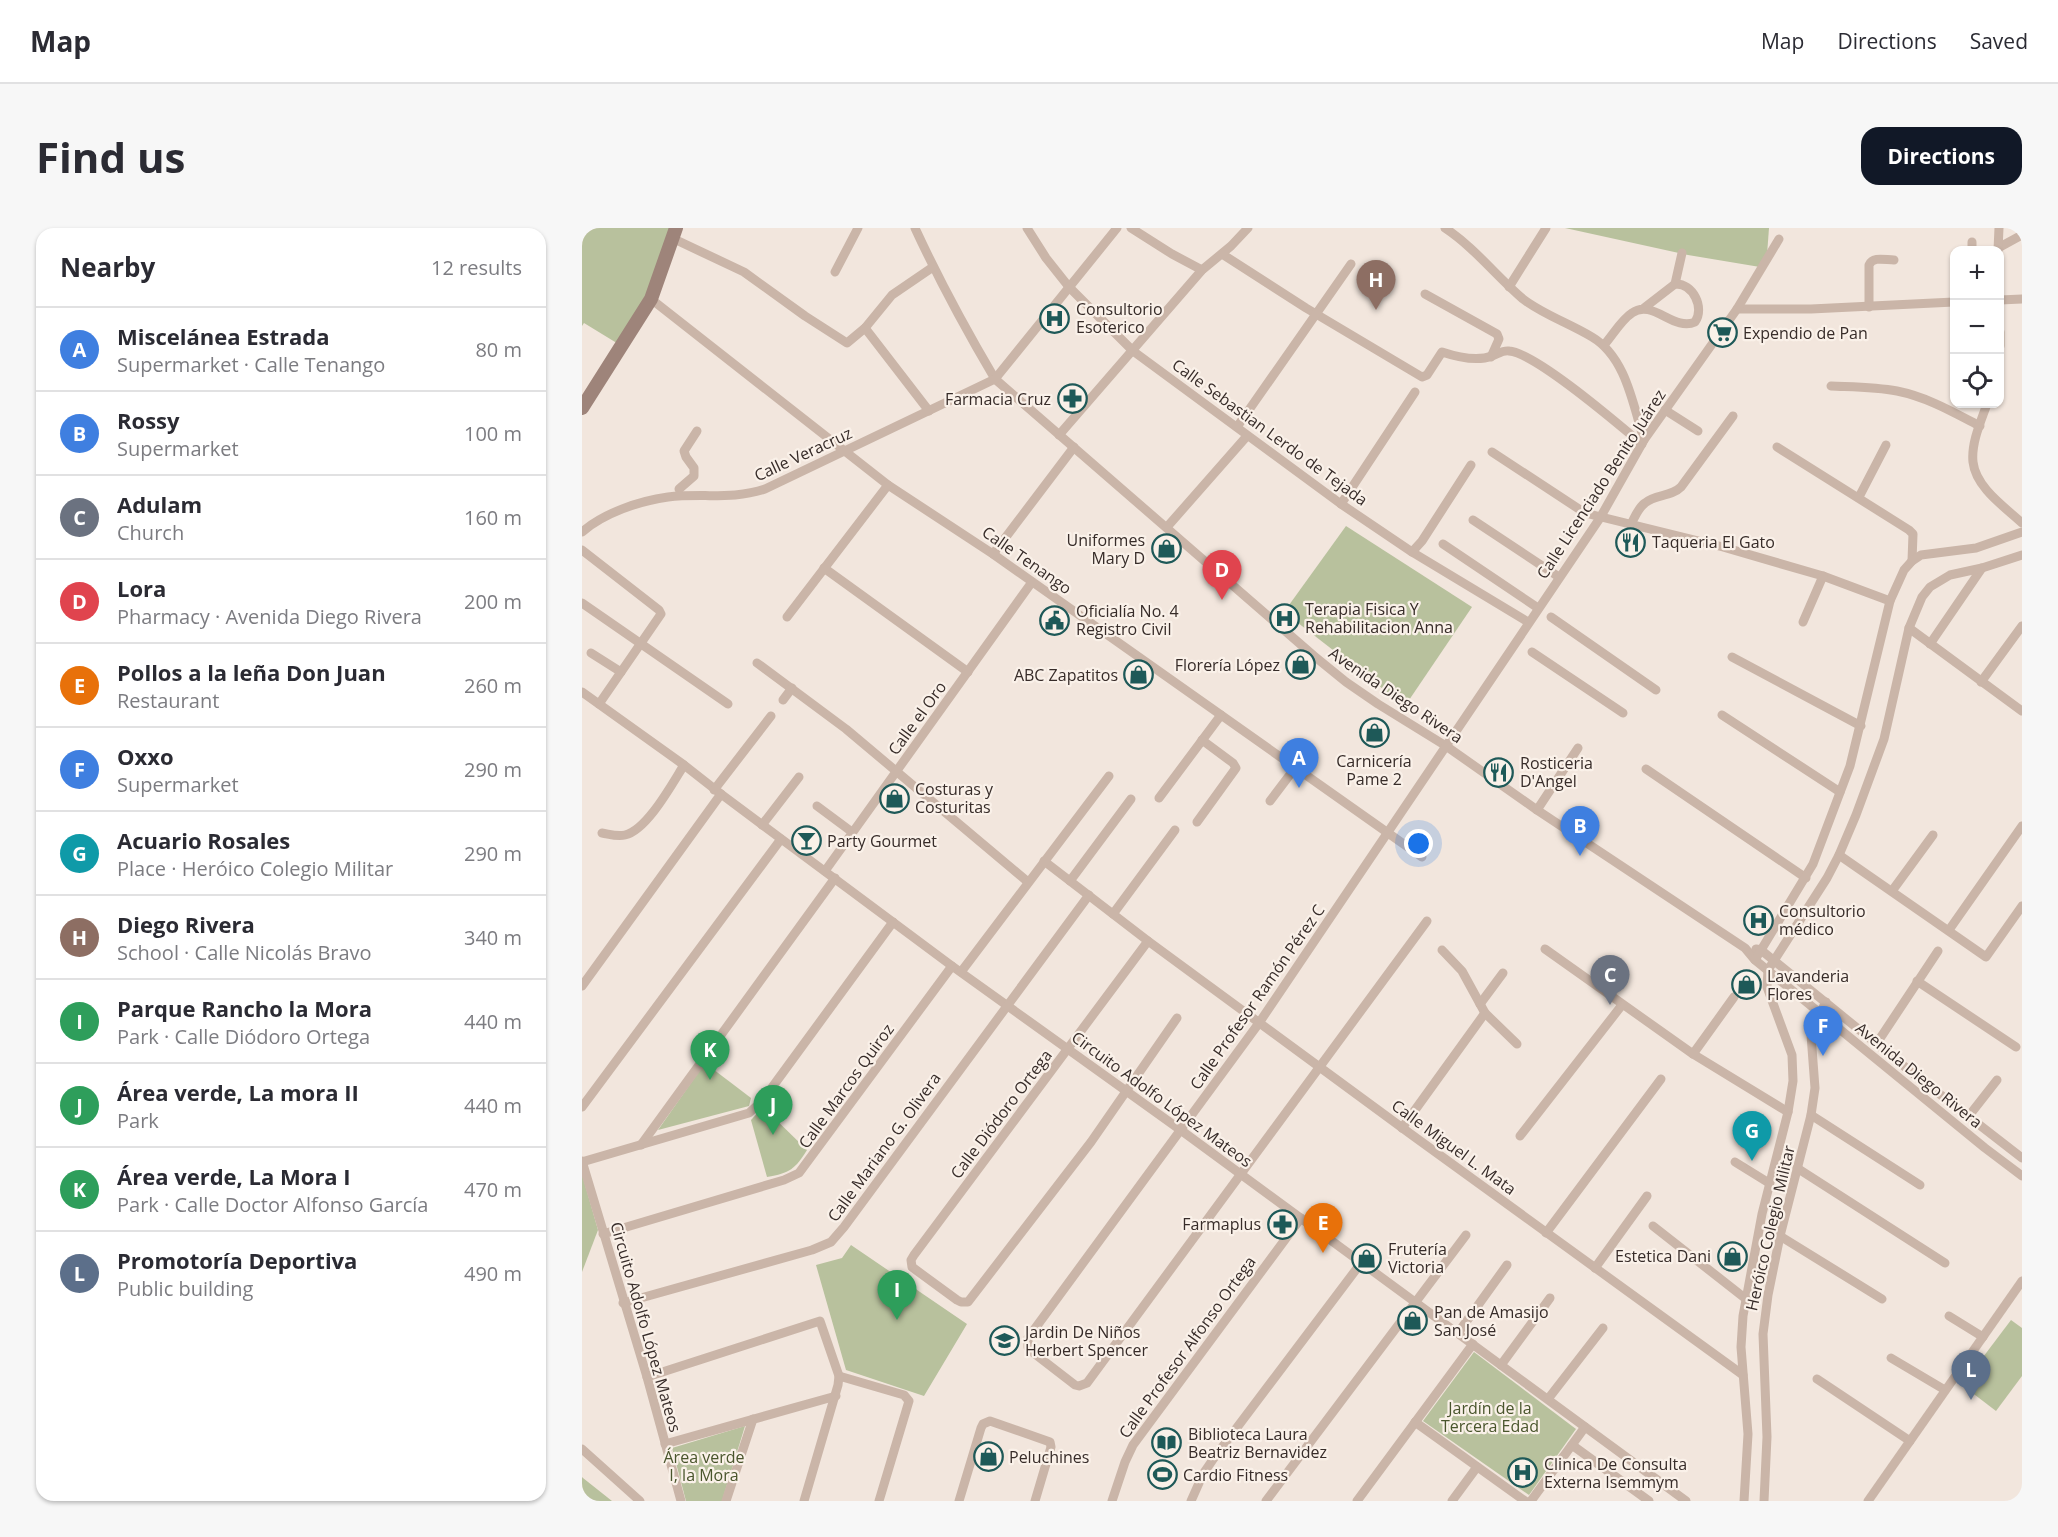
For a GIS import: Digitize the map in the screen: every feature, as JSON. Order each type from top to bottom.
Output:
[{"type":"street","points":[[835,272],[858,228]]},
{"type":"street","name":"Avenida Diego Rivera","points":[[915,228],[933,267],[995,380],[1167,527],[1255,606],[1346,682],[1446,746],[1537,810],[1745,948],[1755,960],[1902,1081],[2022,1176]]},
{"type":"street","name":"Calle Sebastian Lerdo de Tejada","points":[[1027,228],[1069,287],[1133,351],[1341,504],[1412,552],[1528,622]]},
{"type":"street","points":[[995,380],[1117,228]]},
{"type":"street","points":[[1131,228],[1202,270]]},
{"type":"street","points":[[1059,435],[1202,270],[1248,228]]},
{"type":"street","points":[[1445,228],[1473,249],[1509,286],[1540,310],[1604,345],[1615,359],[1624,377],[1643,442]]},
{"type":"street","points":[[1509,286],[1546,228]]},
{"type":"street","points":[[1998,228],[1998,246]]},
{"type":"street","points":[[582,408],[651,299],[674,233],[744,272],[844,342],[850,342],[865,328],[892,295],[933,267]]},
{"type":"street","points":[[2003,246],[2022,235]]},
{"type":"street","name":"Calle Licenciado Benito Juárez","points":[[1387,834],[1600,518],[1643,442],[1737,309],[1779,239]]},
{"type":"street","points":[[1604,345],[1632,313],[1644,308],[1675,284],[1682,253]]},
{"type":"street","points":[[1222,254],[1422,377],[1427,375],[1442,352],[1461,358],[1491,357],[1502,351],[1511,351],[1534,362],[1561,380],[1643,442]]},
{"type":"street","points":[[1869,307],[1869,265],[1871,261],[1874,259],[1894,260]]},
{"type":"street","points":[[1237,427],[1351,264]]},
{"type":"street","points":[[1644,308],[1682,324],[1695,322],[1699,312],[1694,295],[1685,285],[1675,284]]},
{"type":"street","points":[[1425,294],[1497,334],[1499,339],[1491,357]]},
{"type":"street","name":"Calle Tenango","points":[[651,299],[888,485],[993,554],[1422,857]]},
{"type":"street","points":[[2004,300],[2022,299]]},
{"type":"street","points":[[1737,309],[1869,307],[1950,302]]},
{"type":"street","points":[[865,328],[929,411]]},
{"type":"street","name":"Calle Veracruz","points":[[582,532],[598,521],[653,500],[668,497],[751,494],[995,380]]},
{"type":"street","points":[[1831,386],[1894,390],[1909,394],[1934,402],[1980,426]]},
{"type":"street","points":[[1341,504],[1415,392]]},
{"type":"street","points":[[1986,408],[1974,447],[1973,462],[1976,473],[1992,495],[2022,523]]},
{"type":"street","points":[[1665,410],[1698,430]]},
{"type":"street","points":[[1631,524],[1649,500],[1671,494],[1681,487],[1733,416]]},
{"type":"street","points":[[679,489],[694,476],[694,468],[684,451],[697,431]]},
{"type":"street","points":[[1167,527],[1247,436]]},
{"type":"street","points":[[1859,497],[1886,445]]},
{"type":"street","points":[[993,554],[1074,447]]},
{"type":"street","points":[[1777,447],[1904,526],[1913,534],[1912,561]]},
{"type":"street","points":[[1492,452],[1573,507],[1600,518],[1723,547],[1823,576],[1890,601]]},
{"type":"street","points":[[1412,552],[1422,541],[1471,465]]},
{"type":"street","points":[[788,617],[888,485]]},
{"type":"street","points":[[1473,520],[1559,577]]},
{"type":"street","points":[[1755,960],[1806,878],[1850,766],[1890,601],[1897,583],[1912,561],[1921,555],[1976,548],[2022,532]]},
{"type":"street","points":[[1443,544],[1538,608]]},
{"type":"street","points":[[582,550],[659,610],[661,614],[599,704]]},
{"type":"street","points":[[1768,970],[1813,902],[1839,855],[1884,739],[1909,628],[1916,608],[1930,587],[1950,575],[1982,568],[2022,555]]},
{"type":"street","points":[[824,568],[968,672]]},
{"type":"street","points":[[1930,644],[1982,568]]},
{"type":"street","points":[[1803,622],[1823,576]]},
{"type":"street","name":"Calle el Oro","points":[[825,871],[1032,582]]},
{"type":"street","points":[[582,603],[728,704]]},
{"type":"street","points":[[1551,617],[1656,690]]},
{"type":"street","points":[[1981,682],[2022,626]]},
{"type":"street","points":[[1909,628],[2022,711]]},
{"type":"street","points":[[1532,652],[1623,713]]},
{"type":"street","points":[[591,654],[621,672]]},
{"type":"street","points":[[1732,657],[1861,726]]},
{"type":"street","points":[[757,663],[896,771],[1028,882]]},
{"type":"street","points":[[783,700],[792,688]]},
{"type":"street","name":"Circuito Adolfo López Mateos","points":[[582,692],[684,765],[952,966],[1182,1131],[1686,1501]]},
{"type":"street","points":[[1160,798],[1221,715]]},
{"type":"street","points":[[1722,715],[1840,792]]},
{"type":"street","points":[[582,986],[771,716]]},
{"type":"street","points":[[1197,822],[1236,768],[1233,763],[1202,740]]},
{"type":"street","points":[[1537,810],[1578,747]]},
{"type":"street","points":[[602,832],[623,836],[637,829],[684,765]]},
{"type":"street","points":[[1270,801],[1295,768]]},
{"type":"street","points":[[1646,769],[1806,878]]},
{"type":"street","points":[[961,972],[1109,776]]},
{"type":"street","points":[[762,825],[800,777]]},
{"type":"street","points":[[1070,881],[1131,799]]},
{"type":"street","points":[[817,806],[852,832]]},
{"type":"street","points":[[1949,930],[2022,826]]},
{"type":"street","points":[[1113,914],[1175,830]]},
{"type":"street","name":"Calle Profesor Ramón Pérez C","points":[[1242,1175],[1087,1383],[1075,1385],[1031,1351],[1028,1347],[1028,1338],[1259,1023],[1387,834]]},
{"type":"street","points":[[1892,891],[1933,835]]},
{"type":"street","points":[[582,1107],[781,838]]},
{"type":"street","points":[[1839,855],[1986,957],[2022,906]]},
{"type":"street","name":"Calle Miguel L. Mata","points":[[1044,861],[1259,1023],[1743,1376]]},
{"type":"street","points":[[641,1145],[835,878]]},
{"type":"street","name":"Calle Mariano G. Olivera","points":[[623,1303],[812,1250],[831,1242],[1089,895]]},
{"type":"street","points":[[1242,1175],[1427,921]]},
{"type":"street","points":[[582,1162],[742,1116],[756,1107],[777,1082],[893,922]]},
{"type":"street","name":"Calle Diódoro Ortega","points":[[1125,1090],[1091,1142],[970,1299],[964,1303],[957,1300],[910,1263],[1148,941]]},
{"type":"street","name":"Avenida Diego Rivera","points":[[1745,948],[1761,950],[2022,1158]]},
{"type":"street","points":[[1442,950],[1462,971],[1485,1013],[1517,1044]]},
{"type":"street","points":[[1545,950],[1693,1054],[1788,1112]]},
{"type":"street","points":[[1876,1043],[1938,951]]},
{"type":"street","name":"Calle Marcos Quiroz","points":[[603,1234],[784,1180],[799,1173],[952,966]]},
{"type":"street","name":"Heróico Colegio Militar","points":[[1744,1501],[1748,1434],[1741,1347],[1746,1299],[1769,1183],[1788,1112],[1793,1081],[1792,1055],[1767,987],[1768,970]]},
{"type":"street","points":[[1480,1004],[1503,973]]},
{"type":"street","points":[[1917,981],[2016,1047]]},
{"type":"street","points":[[1693,1054],[1734,997]]},
{"type":"street","name":"Heróico Colegio Militar","points":[[1764,1501],[1767,1437],[1763,1334],[1780,1236],[1811,1114],[1815,1077],[1811,1035],[1826,1002]]},
{"type":"street","points":[[1520,1136],[1622,1005]]},
{"type":"street","points":[[1402,1128],[1485,1013]]},
{"type":"street","points":[[1125,1090],[1177,1018]]},
{"type":"street","points":[[1902,1081],[1910,1071]]},
{"type":"street","points":[[1546,1233],[1661,1079]]},
{"type":"street","points":[[1968,1117],[1997,1080]]},
{"type":"street","points":[[1811,1114],[1920,1185]]},
{"type":"street","name":"Circuito Adolfo López Mateos","points":[[582,1162],[647,1377],[681,1501]]},
{"type":"street","points":[[1735,1162],[1769,1183]]},
{"type":"street","points":[[1797,1168],[1945,1263]]},
{"type":"street","points":[[1595,1268],[1647,1196]]},
{"type":"street","name":"Calle Profesor Alfonso Ortega","points":[[1112,1501],[1133,1445],[1301,1218]]},
{"type":"street","points":[[1653,1226],[1746,1299]]},
{"type":"street","points":[[1266,1501],[1466,1236]]},
{"type":"street","points":[[1780,1236],[1882,1299]]},
{"type":"street","points":[[1191,1501],[1203,1474],[1214,1458],[1361,1263]]},
{"type":"street","points":[[1458,1333],[1507,1265]]},
{"type":"street","points":[[1868,1501],[2022,1281]]},
{"type":"street","points":[[1501,1365],[1550,1298]]},
{"type":"street","points":[[1949,1316],[1983,1337]]},
{"type":"street","points":[[647,1377],[820,1321],[839,1376],[836,1396],[804,1501]]},
{"type":"street","points":[[1548,1399],[1603,1328]]},
{"type":"street","points":[[1357,1501],[1473,1344]]},
{"type":"street","points":[[1891,1358],[1945,1390]]},
{"type":"street","points":[[839,1376],[904,1395],[909,1404],[879,1501]]},
{"type":"street","points":[[1817,1379],[1910,1441]]},
{"type":"street","points":[[665,1444],[836,1396]]},
{"type":"street","points":[[726,1501],[753,1419]]},
{"type":"street","points":[[959,1501],[981,1428],[983,1424],[990,1421],[1050,1442],[1052,1447],[1035,1501]]},
{"type":"street","points":[[1416,1422],[1525,1501]]},
{"type":"street","points":[[1531,1501],[1586,1427]]},
{"type":"street","points":[[1572,1444],[1649,1501]]},
{"type":"street","points":[[582,1449],[640,1501]]},
{"type":"street","points":[[1452,1501],[1477,1467]]},
{"type":"green space","points":[[582,228],[675,228],[659,270],[620,345],[584,323],[582,326]]},
{"type":"green space","points":[[1565,228],[1769,228],[1766,268],[1688,255]]},
{"type":"green space","points":[[1346,526],[1472,607],[1405,706],[1284,612]]},
{"type":"green space","points":[[705,1063],[751,1098],[749,1106],[658,1130]]},
{"type":"green space","points":[[763,1107],[807,1150],[791,1169],[767,1177],[751,1120]]},
{"type":"green space","points":[[582,1174],[598,1230],[582,1272]]},
{"type":"green space","points":[[851,1245],[967,1324],[924,1396],[846,1370],[816,1265],[842,1258]]},
{"type":"green space","points":[[2011,1320],[2022,1328],[2022,1376],[1996,1411],[1962,1385]]},
{"type":"green space","name":"Jardín de la Tercera Edad","points":[[1474,1352],[1576,1429],[1529,1495],[1423,1421]]},
{"type":"green space","name":"Área verde I, la Mora","points":[[745,1426],[722,1501],[686,1501],[672,1448]]},
{"type":"green space","points":[[583,1478],[612,1501],[582,1501]]},
{"type":"place","name":"Diego Rivera","points":[[1376,310]]},
{"type":"place","name":"Consultorio Esoterico","points":[[1055,318]]},
{"type":"place","name":"Expendio de Pan","points":[[1722,333]]},
{"type":"place","name":"Farmacia Cruz","points":[[1072,399]]},
{"type":"place","name":"Taqueria El Gato","points":[[1631,542]]},
{"type":"place","name":"Uniformes Mary D","points":[[1166,549]]},
{"type":"place","name":"Lora","points":[[1222,600]]},
{"type":"place","name":"Terapia Fisica Y Rehabilitacion Anna","points":[[1284,618]]},
{"type":"place","name":"Oficialía No. 4 Registro Civil","points":[[1055,620]]},
{"type":"place","name":"Florería López","points":[[1301,665]]},
{"type":"place","name":"ABC Zapatitos","points":[[1139,675]]},
{"type":"place","name":"Carnicería Pame 2","points":[[1374,733]]},
{"type":"place","name":"Rosticeria D'Angel","points":[[1499,772]]},
{"type":"place","name":"Miscelánea Estrada","points":[[1299,788]]},
{"type":"place","name":"Costuras y Costuritas","points":[[894,798]]},
{"type":"place","name":"Party Gourmet","points":[[806,841]]},
{"type":"place","name":"Rossy","points":[[1580,856]]},
{"type":"place","name":"Consultorio médico","points":[[1758,920]]},
{"type":"place","name":"Lavanderia Flores","points":[[1746,985]]},
{"type":"place","name":"Adulam","points":[[1610,1005]]},
{"type":"place","name":"Oxxo","points":[[1823,1056]]},
{"type":"place","name":"Área verde, La Mora I","points":[[710,1080]]},
{"type":"place","name":"Área verde, La mora II","points":[[773,1135]]},
{"type":"place","name":"Acuario Rosales","points":[[1752,1161]]},
{"type":"place","name":"Farmaplus","points":[[1282,1224]]},
{"type":"place","name":"Pollos a la leña Don Juan","points":[[1323,1253]]},
{"type":"place","name":"Estetica Dani","points":[[1732,1256]]},
{"type":"place","name":"Frutería Victoria","points":[[1367,1258]]},
{"type":"place","name":"Parque Rancho la Mora","points":[[897,1320]]},
{"type":"place","name":"Pan de Amasijo San José","points":[[1413,1321]]},
{"type":"place","name":"Jardin De Niños Herbert Spencer","points":[[1004,1341]]},
{"type":"place","name":"Promotoría Deportiva","points":[[1971,1400]]},
{"type":"place","name":"Biblioteca Laura Beatriz Bernavidez","points":[[1167,1443]]},
{"type":"place","name":"Peluchines","points":[[988,1457]]},
{"type":"place","name":"Clinica De Consulta Externa Isemmym","points":[[1523,1473]]},
{"type":"place","name":"Cardio Fitness","points":[[1162,1475]]}]
